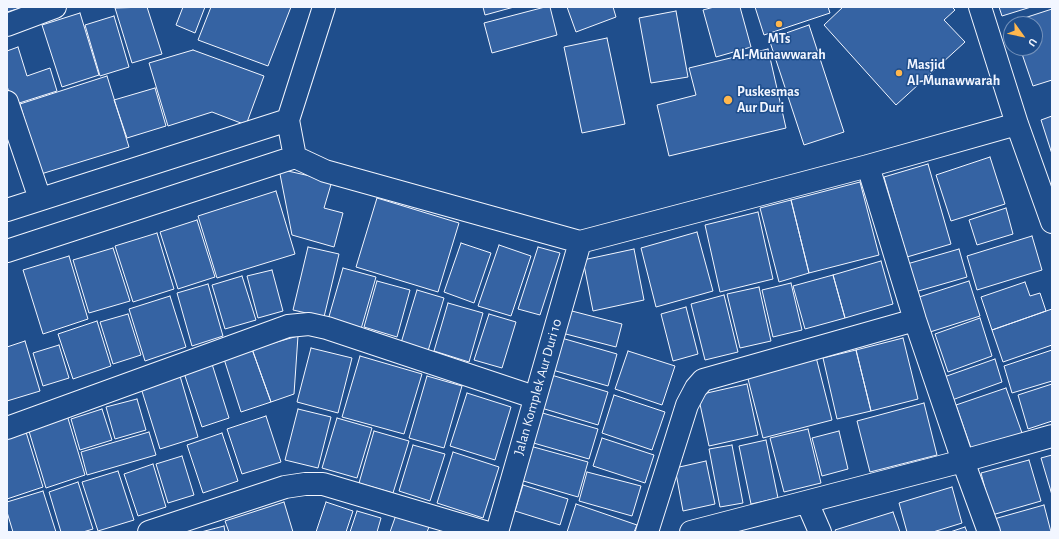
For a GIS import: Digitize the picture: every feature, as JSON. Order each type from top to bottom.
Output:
[{"type":"street","points":[[7,25],[55,7]]},
{"type":"street","points":[[295,157],[288,120],[324,7]]},
{"type":"street","points":[[980,7],[1017,124],[1052,222]]},
{"type":"street","points":[[7,102],[40,199]]},
{"type":"street","points":[[7,210],[288,120]]},
{"type":"street","points":[[7,251],[295,157],[325,171],[580,242],[868,166],[1017,124]]},
{"type":"street","points":[[868,166],[915,320],[963,461],[990,532]]},
{"type":"street","name":"Jalan Komplek Aur Duri 10","points":[[497,532],[534,398],[580,242]]},
{"type":"street","points":[[647,532],[687,405],[696,388],[703,380],[915,320]]},
{"type":"street","points":[[7,428],[288,326],[309,324],[327,328],[534,398]]},
{"type":"street","points":[[691,532],[963,461],[1052,436]]},
{"type":"street","points":[[149,532],[285,487],[305,484],[323,484],[484,532]]},
{"type":"street","points":[[807,502],[820,532]]},
{"type":"building","points":[[7,7],[24,7],[7,12]]},
{"type":"building","points":[[147,7],[162,54],[132,63],[115,8]]},
{"type":"building","points":[[183,7],[205,7],[195,33],[176,25]]},
{"type":"building","points":[[211,7],[291,7],[268,66],[198,40]]},
{"type":"building","points":[[483,7],[514,7],[485,15]]},
{"type":"building","points":[[550,7],[557,35],[492,53],[484,23]]},
{"type":"building","points":[[567,7],[613,7],[616,17],[576,32]]},
{"type":"building","points":[[714,7],[740,7],[751,47],[716,57],[703,10]]},
{"type":"building","name":"MTs Al-Munawwarah","points":[[755,7],[828,7],[830,13],[764,35]]},
{"type":"building","name":"Masjid Al-Munawwarah","points":[[843,7],[952,7],[955,10],[944,20],[965,42],[896,105],[824,25]]},
{"type":"building","points":[[999,7],[1031,7],[1002,16]]},
{"type":"building","points":[[1052,9],[1052,80],[1033,86],[1023,56],[1043,56],[1043,16],[1030,16]]},
{"type":"building","points":[[676,11],[688,77],[651,83],[639,18]]},
{"type":"building","points":[[80,13],[99,75],[62,87],[42,25]]},
{"type":"building","points":[[114,16],[129,67],[100,76],[85,25]]},
{"type":"building","points":[[809,25],[844,132],[804,145],[769,39]]},
{"type":"building","points":[[607,38],[625,124],[582,133],[564,47]]},
{"type":"building","points":[[18,47],[27,76],[50,68],[57,91],[13,105],[7,86],[7,51]]},
{"type":"building","name":"Puskesmas Aur Duri","points":[[768,49],[786,128],[669,156],[657,105],[696,95],[689,68]]},
{"type":"building","points":[[193,50],[264,76],[246,125],[212,112],[168,126],[149,63]]},
{"type":"building","points":[[107,76],[129,147],[41,174],[20,104]]},
{"type":"building","points":[[155,88],[166,126],[127,138],[114,100]]},
{"type":"building","points":[[1052,116],[1052,154],[1041,120]]},
{"type":"building","points":[[990,157],[1005,204],[951,221],[936,175]]},
{"type":"building","points":[[928,164],[951,244],[907,257],[884,177]]},
{"type":"building","points":[[279,169],[332,181],[324,208],[343,213],[334,247],[292,235]]},
{"type":"building","points":[[860,182],[879,255],[809,273],[791,200]]},
{"type":"building","points":[[276,191],[295,254],[217,278],[198,216]]},
{"type":"building","points":[[377,198],[459,223],[438,292],[356,267]]},
{"type":"building","points":[[791,200],[809,273],[779,282],[760,208]]},
{"type":"building","points":[[1006,208],[1013,234],[977,245],[969,220]]},
{"type":"building","points":[[758,212],[773,279],[720,292],[705,225]]},
{"type":"building","points":[[197,220],[215,277],[178,289],[160,232]]},
{"type":"building","points":[[697,232],[713,291],[656,307],[641,248]]},
{"type":"building","points":[[157,233],[174,289],[133,302],[115,246]]},
{"type":"building","points":[[1032,236],[1042,270],[977,290],[967,256]]},
{"type":"building","points":[[461,243],[491,253],[474,303],[444,292]]},
{"type":"building","points":[[499,245],[531,256],[511,316],[478,306]]},
{"type":"building","points":[[308,247],[339,254],[324,317],[293,310]]},
{"type":"building","points":[[538,247],[560,253],[540,315],[518,309]]},
{"type":"building","points":[[113,248],[130,301],[89,313],[73,260]]},
{"type":"building","points":[[634,249],[644,300],[593,311],[583,260]]},
{"type":"building","points":[[959,249],[967,277],[915,292],[907,264]]},
{"type":"building","points":[[69,256],[88,319],[43,334],[23,270]]},
{"type":"building","points":[[881,261],[893,304],[845,318],[833,275]]},
{"type":"building","points":[[343,268],[376,277],[361,329],[328,320]]},
{"type":"building","points":[[272,270],[283,311],[258,318],[247,276]]},
{"type":"building","points":[[833,275],[845,318],[805,329],[793,286]]},
{"type":"building","points":[[242,276],[256,320],[225,329],[212,285]]},
{"type":"building","points":[[377,281],[410,290],[397,337],[364,327]]},
{"type":"building","points":[[969,281],[980,316],[927,333],[916,298]]},
{"type":"building","points":[[1025,282],[1030,296],[1040,293],[1046,311],[992,330],[981,297]]},
{"type":"building","points":[[791,283],[802,330],[773,337],[762,290]]},
{"type":"building","points":[[208,284],[223,336],[192,346],[177,293]]},
{"type":"building","points":[[759,287],[771,341],[740,348],[727,294]]},
{"type":"building","points":[[417,290],[444,298],[428,351],[401,343]]},
{"type":"building","points":[[724,295],[738,352],[705,360],[691,304]]},
{"type":"building","points":[[170,296],[186,347],[145,361],[129,309]]},
{"type":"building","points":[[448,303],[483,313],[469,362],[434,351]]},
{"type":"building","points":[[686,307],[698,354],[673,361],[661,314]]},
{"type":"building","points":[[1052,309],[1052,345],[1003,362],[992,330]]},
{"type":"building","points":[[568,310],[622,324],[616,347],[562,333]]},
{"type":"building","points":[[128,314],[141,355],[113,364],[100,322]]},
{"type":"building","points":[[489,314],[516,322],[502,368],[474,360]]},
{"type":"building","points":[[980,318],[992,356],[948,372],[935,334]]},
{"type":"building","points":[[97,321],[111,366],[73,379],[58,334]]},
{"type":"building","points":[[298,336],[294,394],[271,402],[252,349]]},
{"type":"building","points":[[558,337],[617,354],[608,386],[549,369]]},
{"type":"building","points":[[903,338],[918,399],[871,411],[856,350]]},
{"type":"building","points":[[25,341],[40,391],[7,401],[7,347]]},
{"type":"building","points":[[59,345],[69,378],[43,386],[33,353]]},
{"type":"building","points":[[311,348],[352,358],[338,413],[297,402]]},
{"type":"building","points":[[252,349],[271,402],[241,412],[224,359]]},
{"type":"building","points":[[856,350],[871,411],[837,419],[823,358]]},
{"type":"building","points":[[1052,350],[1052,381],[1012,393],[1004,366]]},
{"type":"building","points":[[628,351],[675,366],[662,405],[615,389]]},
{"type":"building","points":[[360,356],[422,374],[404,434],[342,417]]},
{"type":"building","points":[[816,357],[832,420],[763,438],[747,375]]},
{"type":"building","points":[[995,359],[1002,382],[952,400],[944,377]]},
{"type":"building","points":[[212,364],[229,418],[202,427],[184,373]]},
{"type":"building","points":[[548,374],[608,392],[598,425],[538,407]]},
{"type":"building","points":[[180,376],[198,437],[160,449],[141,388]]},
{"type":"building","points":[[427,376],[462,386],[444,448],[409,438]]},
{"type":"building","points":[[747,384],[758,435],[709,446],[698,395]]},
{"type":"building","points":[[1052,384],[1052,421],[1028,429],[1018,395]]},
{"type":"building","points":[[1006,388],[1022,433],[972,451],[956,405]]},
{"type":"building","points":[[467,393],[511,407],[495,460],[450,446]]},
{"type":"building","points":[[614,395],[665,412],[652,450],[602,433]]},
{"type":"building","points":[[137,399],[146,430],[115,439],[106,407]]},
{"type":"building","points":[[924,403],[937,455],[870,472],[857,421]]},
{"type":"building","points":[[102,409],[112,440],[80,450],[71,419]]},
{"type":"building","points":[[298,409],[331,417],[318,468],[285,460]]},
{"type":"building","points":[[539,412],[598,429],[589,459],[530,442]]},
{"type":"building","points":[[67,415],[85,475],[46,488],[28,428]]},
{"type":"building","points":[[266,416],[281,462],[242,474],[227,429]]},
{"type":"building","points":[[337,418],[372,428],[357,478],[322,468]]},
{"type":"building","points":[[808,429],[821,483],[784,492],[770,438]]},
{"type":"building","points":[[374,431],[409,441],[393,493],[359,483]]},
{"type":"building","points":[[839,431],[848,469],[822,476],[812,438]]},
{"type":"building","points":[[26,432],[43,487],[7,499],[7,438]]},
{"type":"building","points":[[149,432],[156,455],[87,475],[81,452]]},
{"type":"building","points":[[222,433],[238,481],[203,493],[187,445]]},
{"type":"building","points":[[602,438],[654,455],[645,483],[593,466]]},
{"type":"building","points":[[766,440],[778,498],[751,504],[739,446]]},
{"type":"building","points":[[413,445],[445,454],[430,501],[399,491]]},
{"type":"building","points":[[732,445],[743,503],[720,507],[709,449]]},
{"type":"building","points":[[530,446],[588,462],[578,497],[520,480]]},
{"type":"building","points":[[453,452],[499,467],[483,518],[437,503]]},
{"type":"building","points":[[1052,455],[1052,495],[1041,458]]},
{"type":"building","points":[[182,456],[194,495],[168,503],[156,464]]},
{"type":"building","points":[[1029,460],[1041,501],[992,515],[981,473]]},
{"type":"building","points":[[706,461],[715,504],[683,511],[675,468]]},
{"type":"building","points":[[153,464],[166,507],[138,516],[124,474]]},
{"type":"building","points":[[118,471],[134,520],[98,531],[82,482]]},
{"type":"building","points":[[587,472],[641,486],[632,516],[579,501]]},
{"type":"building","points":[[78,482],[93,529],[83,532],[61,532],[49,492]]},
{"type":"building","points":[[523,485],[568,499],[560,525],[515,511]]},
{"type":"building","points":[[952,487],[962,523],[933,532],[907,532],[899,503]]},
{"type":"building","points":[[43,491],[56,532],[13,532],[7,512],[7,502]]},
{"type":"building","points":[[284,502],[293,532],[229,532],[225,521]]},
{"type":"building","points":[[326,502],[353,511],[346,532],[316,532]]},
{"type":"building","points":[[576,504],[637,525],[634,532],[567,532]]},
{"type":"building","points":[[1044,505],[1051,532],[997,532],[994,519]]},
{"type":"building","points":[[357,511],[381,518],[377,532],[350,532]]},
{"type":"building","points":[[893,512],[900,532],[836,532],[835,530]]},
{"type":"building","points":[[396,515],[429,527],[427,532],[390,532]]},
{"type":"building","points":[[224,526],[225,532],[201,532]]},
{"type":"building","points":[[965,527],[967,532],[950,532]]},
{"type":"place","name":"MTs Al-Munawwarah","points":[[779,24]]},
{"type":"place","name":"Masjid Al-Munawwarah","points":[[899,73]]},
{"type":"place","name":"Puskesmas Aur Duri","points":[[728,100]]}]
